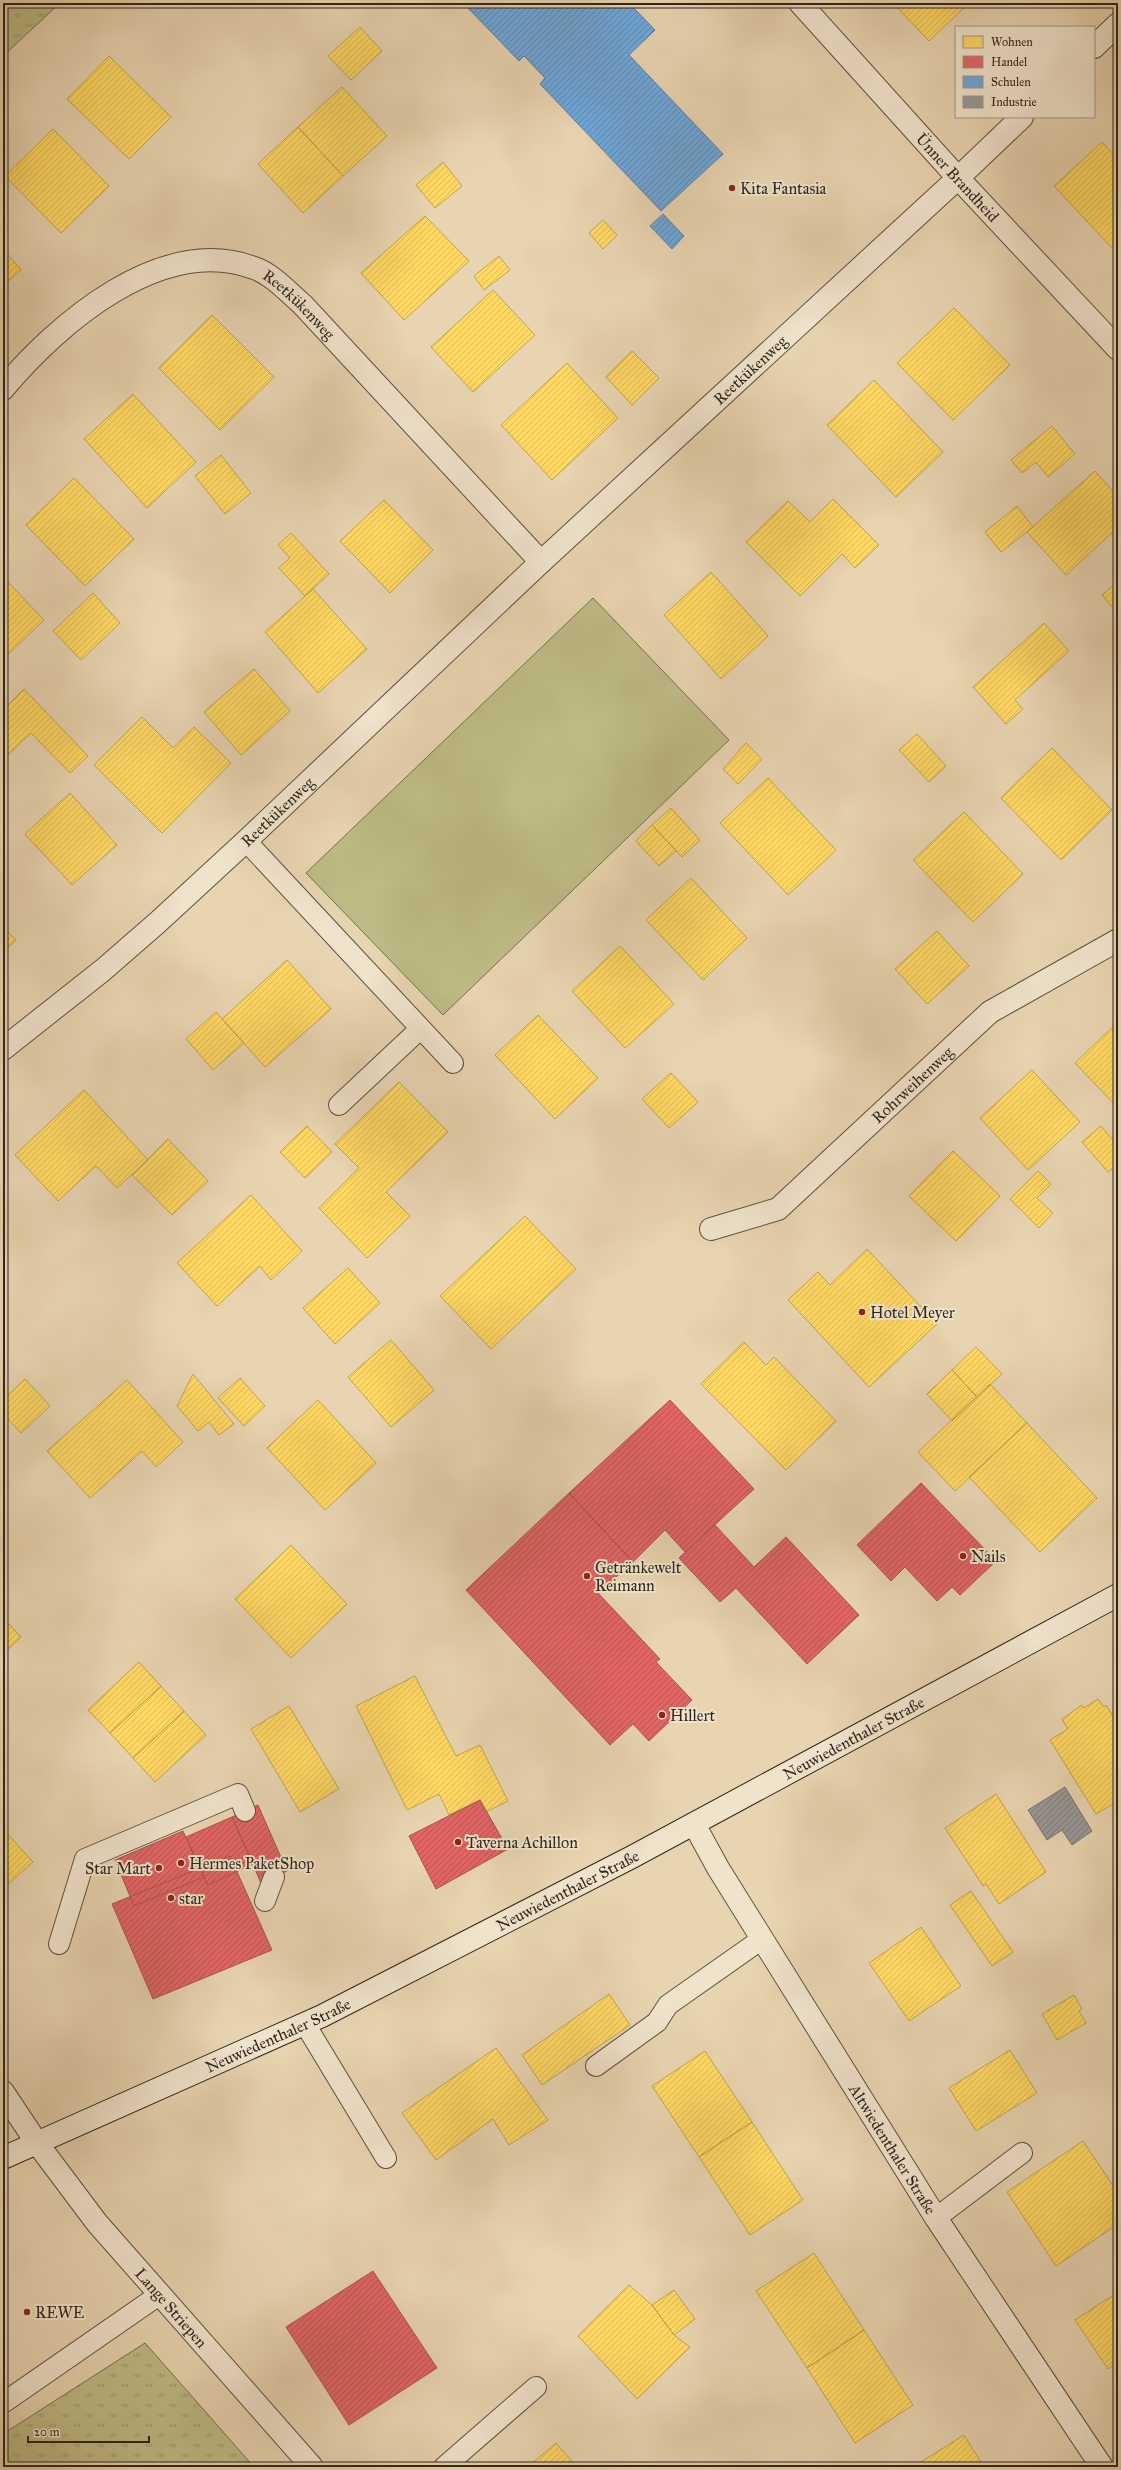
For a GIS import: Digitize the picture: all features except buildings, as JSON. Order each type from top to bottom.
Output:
[{"type":"street","name":"Ünner Brandheid","points":[[800,3],[958,178],[1118,349]]},
{"type":"street","points":[[1095,46],[1118,24]]},
{"type":"street","name":"Reetkükenweg","points":[[3,1049],[103,970],[246,842],[541,562],[958,178],[1021,118]]},
{"type":"street","name":"Reetkükenweg","points":[[3,389],[43,347],[77,319],[119,289],[149,272],[178,263],[204,260],[233,263],[254,268],[275,280],[302,304],[541,562]]},
{"type":"street","name":"Rohrweihenweg","points":[[711,1229],[778,1209],[990,1012],[1118,940]]},
{"type":"street","name":"Neuwiedenthaler Straße","points":[[3,2158],[305,2024],[694,1824],[1118,1595]]},
{"type":"street","name":"Altwiedenthaler Straße","points":[[694,1824],[718,1868],[936,2218],[1102,2467]]},
{"type":"street","name":"Lange Striepen","points":[[3,2092],[37,2143],[97,2223],[312,2467]]},
{"type":"lane","points":[[246,842],[453,1063]]},
{"type":"lane","points":[[339,1105],[420,1029]]},
{"type":"lane","points":[[59,1944],[85,1860],[238,1794],[245,1811]]},
{"type":"lane","points":[[265,1901],[274,1877]]},
{"type":"lane","points":[[596,2066],[657,2022],[668,2005],[762,1939]]},
{"type":"lane","points":[[305,2024],[386,2158]]},
{"type":"lane","points":[[936,2218],[1022,2153]]},
{"type":"lane","points":[[3,2404],[159,2295]]},
{"type":"lane","points":[[444,2467],[536,2387]]},
{"type":"green space","points":[[3,3],[60,3],[3,56]]},
{"type":"green space","points":[[593,598],[729,740],[443,1015],[306,873]]},
{"type":"green space","points":[[145,2343],[254,2467],[4,2467],[3,2434]]},
{"type":"place","name":"Kita Fantasia","points":[[732,188]]},
{"type":"place","name":"Hotel Meyer","points":[[862,1312]]},
{"type":"place","name":"Nails","points":[[963,1556]]},
{"type":"place","name":"Getränkewelt Reimann","points":[[587,1576]]},
{"type":"place","name":"Hillert","points":[[662,1715]]},
{"type":"place","name":"Taverna Achillon","points":[[458,1842]]},
{"type":"place","name":"Hermes PaketShop","points":[[181,1863]]},
{"type":"place","name":"Star Mart","points":[[159,1868]]},
{"type":"place","name":"star","points":[[171,1898]]},
{"type":"place","name":"REWE","points":[[27,2312]]}]
